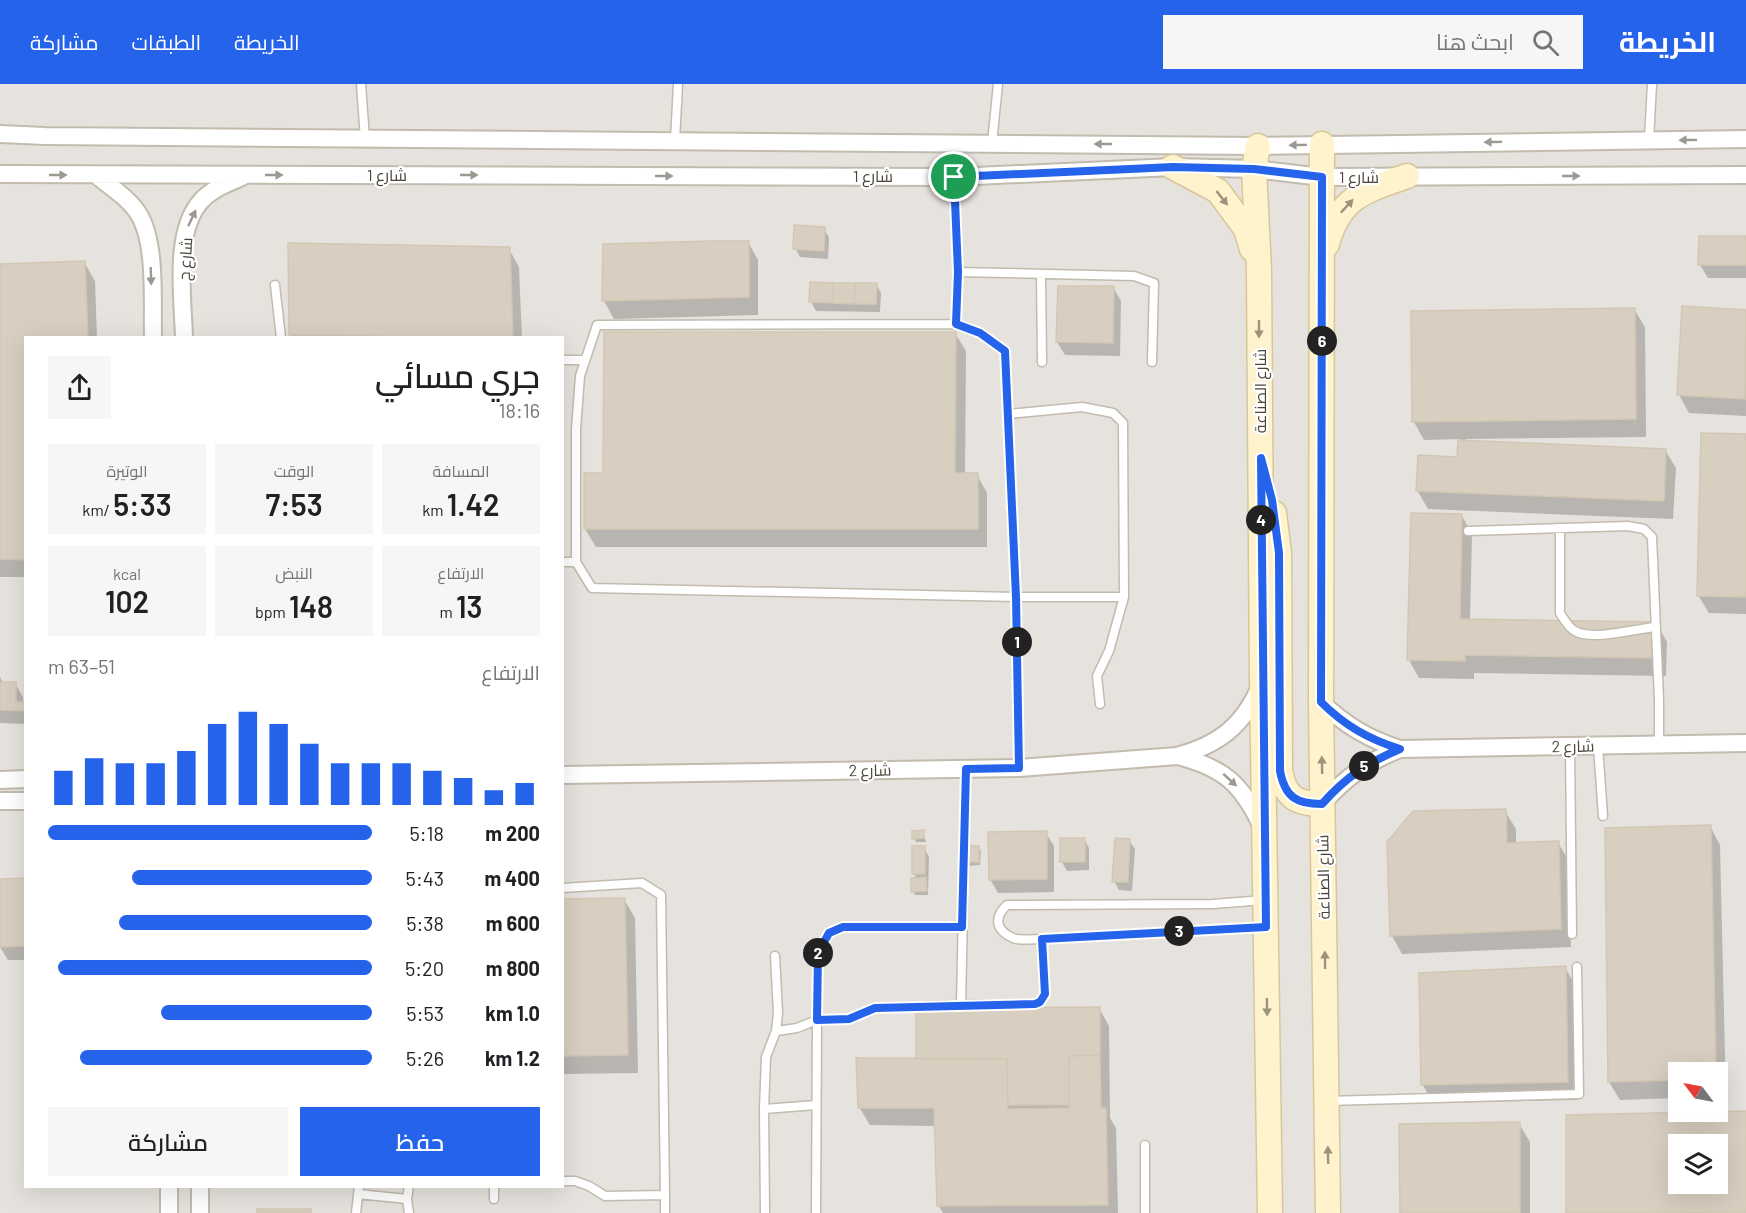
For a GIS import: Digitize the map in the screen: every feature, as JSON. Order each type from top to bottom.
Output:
[{"type":"street","name":"شارع 1","points":[[0,134],[992,143],[1256,157],[1322,177],[1746,176]]},
{"type":"street","name":"شارع 1","points":[[0,174],[954,177],[1173,167],[1256,157],[1322,144],[1746,139]]},
{"type":"street","name":"شارع الصناعة","points":[[1322,144],[1321,702],[1328,1213]]},
{"type":"street","name":"شارع الصناعة","points":[[1256,157],[1270,1213]]},
{"type":"street","points":[[1173,167],[1218,191],[1246,229],[1259,271]]},
{"type":"street","name":"شارع ج","points":[[184,336],[182,261],[185,237],[191,218],[201,201],[216,189],[246,175]]},
{"type":"street","name":"شارع ج","points":[[97,176],[127,200],[138,212],[146,228],[150,253],[153,336]]},
{"type":"street","points":[[1323,258],[1331,228],[1349,202],[1374,188],[1407,176]]},
{"type":"street","points":[[1261,458],[1272,500],[1279,553],[1280,771],[1283,785],[1290,795],[1309,804],[1322,804]]},
{"type":"street","name":"شارع 2","points":[[564,775],[1019,768],[1177,756],[1200,750],[1221,738],[1239,723],[1252,704],[1262,682]]},
{"type":"street","name":"شارع 2","points":[[1321,702],[1357,732],[1400,749],[1746,743]]},
{"type":"street","name":"شارع 2","points":[[1322,804],[1357,770],[1400,749]]},
{"type":"street","name":"شارع 2","points":[[1177,756],[1202,762],[1225,774],[1243,792],[1264,831]]},
{"type":"street","points":[[0,780],[24,779]]},
{"type":"street","points":[[0,801],[24,801]]},
{"type":"street","points":[[169,1188],[169,1213]]},
{"type":"street","points":[[200,1188],[200,1213]]},
{"type":"lane","points":[[361,84],[365,139]]},
{"type":"lane","points":[[675,141],[678,84]]},
{"type":"lane","points":[[992,143],[998,84]]},
{"type":"lane","points":[[1649,140],[1652,84]]},
{"type":"lane","points":[[954,177],[958,272],[956,324]]},
{"type":"lane","points":[[958,272],[1134,276],[1154,283],[1152,362]]},
{"type":"lane","points":[[1041,274],[1042,362]]},
{"type":"lane","points":[[275,285],[281,336]]},
{"type":"lane","points":[[1019,768],[1016,597],[1005,351],[980,333],[956,324],[597,325],[580,376],[576,429],[576,562],[592,588],[1016,597],[1124,597]]},
{"type":"lane","points":[[564,360],[585,360]]},
{"type":"lane","points":[[1008,414],[1082,407],[1113,413],[1123,423],[1124,597],[1109,651],[1096,676],[1100,704]]},
{"type":"lane","points":[[1468,531],[1628,526],[1644,529],[1652,537],[1659,744]]},
{"type":"lane","points":[[1560,528],[1560,613],[1566,623],[1575,632],[1592,635],[1655,627]]},
{"type":"lane","points":[[564,562],[576,562]]},
{"type":"lane","points":[[1570,746],[1572,934]]},
{"type":"lane","points":[[1598,746],[1603,816]]},
{"type":"lane","points":[[961,1005],[966,769]]},
{"type":"lane","points":[[564,888],[642,883],[661,895],[665,1213]]},
{"type":"lane","points":[[1265,900],[1213,904],[1007,904],[999,912],[997,921],[1000,927],[1014,939],[1266,927]]},
{"type":"lane","points":[[816,1213],[818,953],[829,933],[843,927],[962,927]]},
{"type":"lane","points":[[776,1031],[797,1028],[817,1020],[849,1019],[875,1008],[1035,1004],[1040,1002],[1045,994],[1042,939]]},
{"type":"lane","points":[[765,1213],[766,1057],[776,1031],[778,1013],[775,956]]},
{"type":"lane","points":[[1327,1101],[1580,1094],[1577,967]]},
{"type":"lane","points":[[764,1109],[816,1105]]},
{"type":"lane","points":[[1145,1144],[1145,1213]]},
{"type":"lane","points":[[564,1180],[589,1186],[605,1196],[665,1195]]},
{"type":"lane","points":[[409,1188],[407,1199],[409,1213]]},
{"type":"lane","points":[[494,1188],[494,1199]]},
{"type":"lane","points":[[356,1213],[358,1190],[407,1199]]},
{"type":"shaded area","points":[[0,84],[1746,84],[1746,1213],[0,1213]]},
{"type":"building","points":[[794,225],[825,227],[824,251],[793,249]]},
{"type":"building","points":[[1699,236],[1746,236],[1746,265],[1698,265]]},
{"type":"building","points":[[749,241],[749,297],[602,301],[603,244]]},
{"type":"building","points":[[288,243],[510,247],[513,336],[289,335]]},
{"type":"building","points":[[85,261],[88,336],[24,336],[24,560],[0,559],[0,264]]},
{"type":"building","points":[[810,282],[833,283],[833,303],[809,302]]},
{"type":"building","points":[[833,283],[855,283],[854,304],[833,303]]},
{"type":"building","points":[[855,283],[877,283],[876,304],[854,304]]},
{"type":"building","points":[[1058,286],[1114,286],[1113,343],[1056,342]]},
{"type":"building","points":[[1682,306],[1746,310],[1745,399],[1677,395]]},
{"type":"building","points":[[1635,308],[1636,419],[1412,422],[1411,311]]},
{"type":"building","points":[[604,332],[956,332],[955,473],[978,473],[978,529],[584,529],[584,473],[603,473]]},
{"type":"building","points":[[1701,433],[1746,434],[1746,597],[1697,596]]},
{"type":"building","points":[[1458,440],[1666,449],[1664,501],[1416,491],[1418,455],[1457,457]]},
{"type":"building","points":[[1411,513],[1462,514],[1460,619],[1658,622],[1657,658],[1465,655],[1465,661],[1407,660]]},
{"type":"building","points":[[0,682],[16,682],[16,702],[24,702],[24,711],[0,710]]},
{"type":"building","points":[[1506,809],[1507,843],[1559,841],[1561,929],[1390,936],[1387,842],[1413,811]]},
{"type":"building","points":[[1711,825],[1716,1062],[1668,1062],[1668,1080],[1608,1082],[1605,828]]},
{"type":"building","points":[[924,830],[924,838],[912,839],[912,831]]},
{"type":"building","points":[[1047,831],[1047,879],[989,880],[988,832]]},
{"type":"building","points":[[1060,838],[1085,838],[1085,862],[1060,862]]},
{"type":"building","points":[[1115,838],[1130,839],[1128,882],[1112,882]]},
{"type":"building","points":[[912,846],[925,846],[925,874],[912,874]]},
{"type":"building","points":[[964,846],[979,846],[979,862],[964,862]]},
{"type":"building","points":[[926,877],[927,891],[911,892],[911,878]]},
{"type":"building","points":[[24,878],[24,946],[0,947],[0,879]]},
{"type":"building","points":[[625,898],[628,1055],[564,1056],[564,899]]},
{"type":"building","points":[[1566,966],[1568,1082],[1421,1085],[1419,973]]},
{"type":"building","points":[[1100,1007],[1100,1055],[1069,1056],[1069,1105],[1008,1105],[1007,1059],[916,1059],[916,1008]]},
{"type":"building","points":[[1100,1055],[1101,1108],[1106,1108],[1108,1205],[937,1206],[934,1108],[858,1108],[856,1058],[1007,1059],[1008,1109],[1069,1108],[1069,1056]]},
{"type":"building","points":[[1728,1111],[1746,1111],[1746,1213],[1566,1213],[1566,1115],[1668,1113],[1668,1122],[1728,1122]]},
{"type":"building","points":[[1520,1122],[1520,1213],[1400,1213],[1399,1124]]},
{"type":"building","points":[[257,1209],[311,1209],[311,1213],[257,1213]]},
{"type":"route","points":[[1173,167],[1254,169],[1322,177],[1321,702],[1357,732],[1400,749],[1357,770],[1322,804],[1299,801],[1290,795],[1283,785],[1280,771],[1279,553],[1272,500],[1261,458],[1266,927],[1042,939],[1045,994],[1040,1002],[1035,1004],[875,1008],[849,1019],[817,1020],[818,953],[829,933],[843,927],[962,927],[966,769],[1019,768],[1016,597],[1005,351],[980,333],[956,324],[958,272],[954,177],[1173,167]]}]
